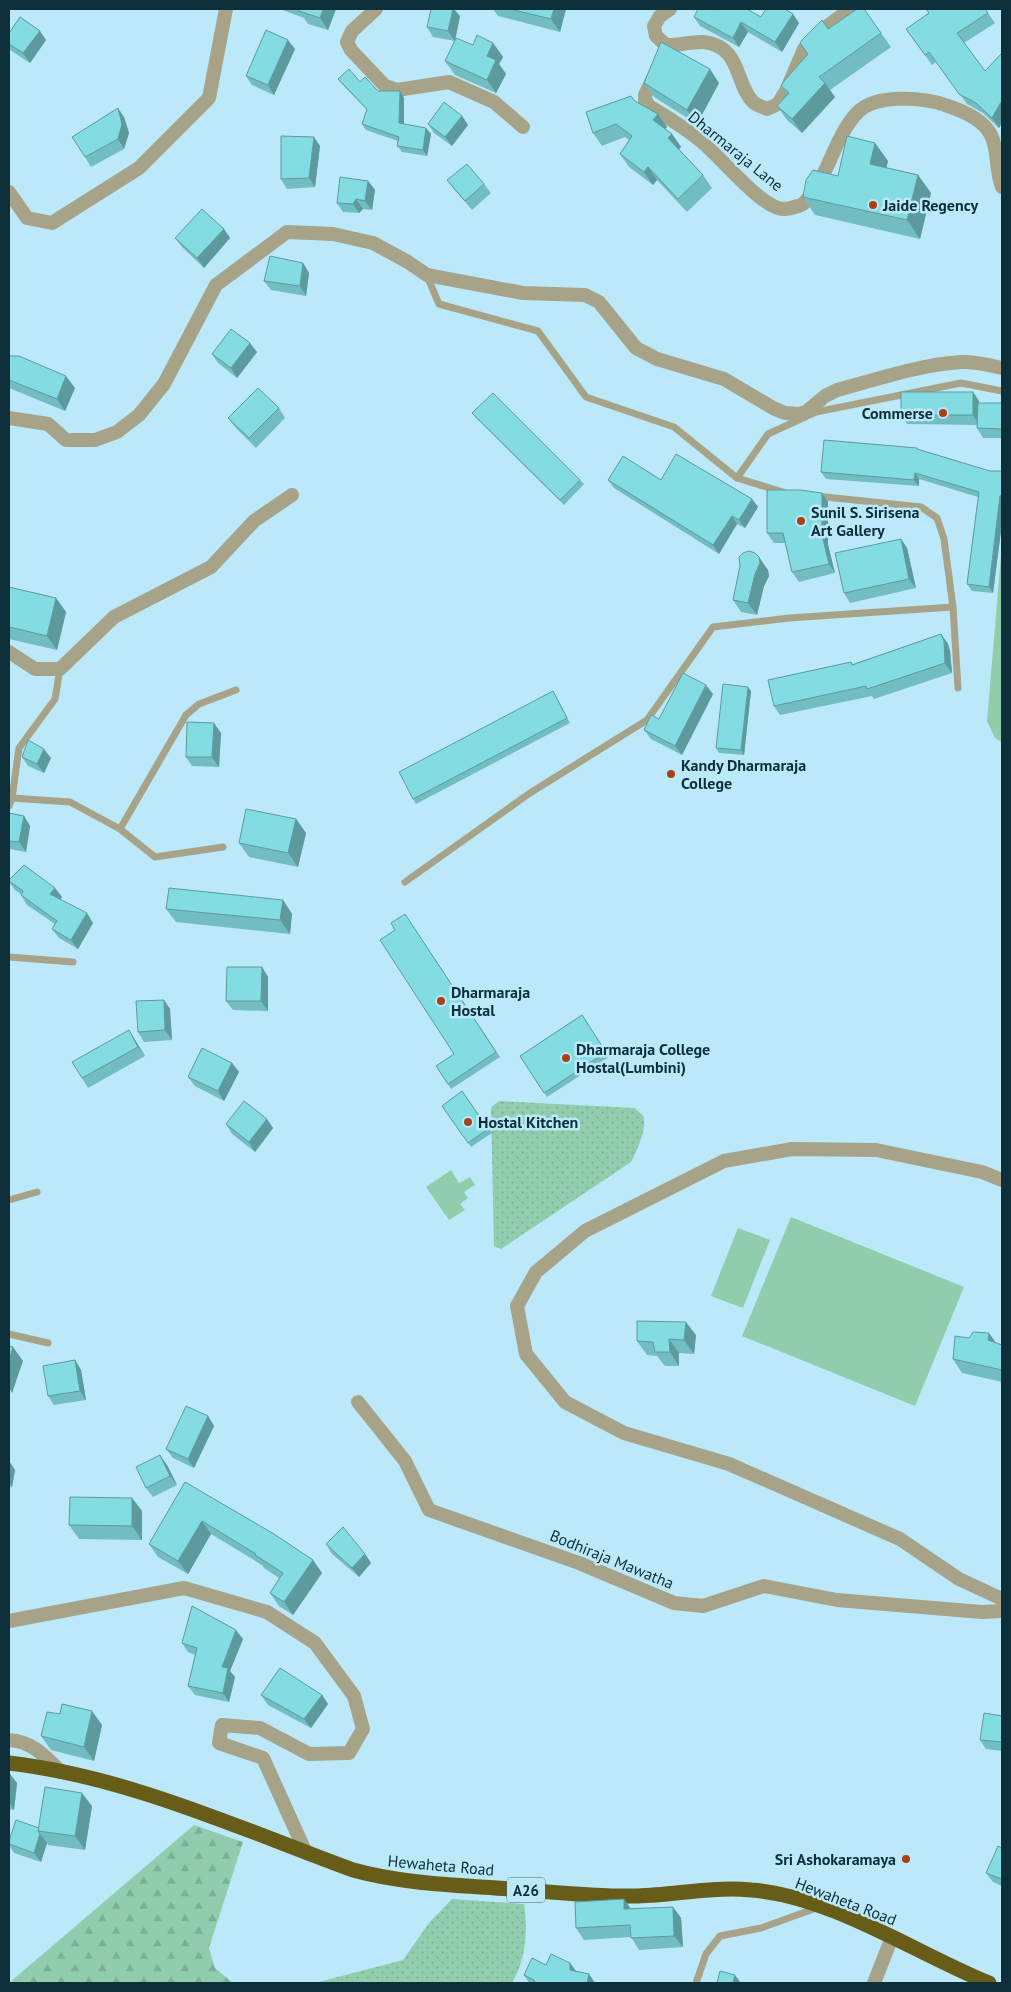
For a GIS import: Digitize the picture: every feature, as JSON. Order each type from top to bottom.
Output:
[{"type":"highway","name":"Hewaheta Road","points":[[9,1763],[61,1772],[183,1806],[306,1853],[375,1876],[428,1884],[635,1896],[750,1889],[791,1897],[892,1937],[947,1965],[989,1983]]},
{"type":"street","points":[[9,192],[27,218],[52,223],[139,168],[209,98],[226,9]]},
{"type":"street","points":[[376,9],[352,31],[347,42],[351,50],[384,86],[397,90],[449,82],[494,102],[523,128]]},
{"type":"street","points":[[670,9],[660,16],[654,26],[662,54],[677,46],[703,42],[721,47],[734,62],[753,103],[767,109],[778,104],[782,98],[804,49],[825,28],[850,9]]},
{"type":"street","name":"Dharmaraja Lane","points":[[662,54],[645,95],[645,100],[649,106],[702,142],[765,201],[782,209],[803,205],[812,193],[840,138],[858,112],[870,104],[887,100],[912,99],[938,102],[962,110],[981,123],[991,134],[995,146],[1002,187]]},
{"type":"street","points":[[9,418],[48,424],[66,440],[95,440],[117,432],[139,415],[164,384],[216,285],[287,232],[334,234],[373,244],[408,262],[427,275],[523,293],[585,295],[599,302],[636,348],[657,359],[724,379],[773,408],[785,412],[799,414],[806,412],[825,396],[837,390],[940,364],[971,362],[1002,368]]},
{"type":"street","points":[[9,652],[36,669],[60,668],[114,617],[211,567],[254,521],[292,495]]},
{"type":"street","points":[[1002,1180],[982,1172],[876,1150],[792,1149],[724,1161],[585,1231],[536,1272],[517,1306],[526,1354],[565,1402],[624,1433],[730,1464],[900,1539],[959,1579],[1002,1599]]},
{"type":"street","name":"Bodhiraja Mawatha","points":[[358,1402],[405,1461],[429,1510],[579,1563],[674,1604],[703,1606],[764,1586],[836,1600],[982,1612],[1002,1611]]},
{"type":"street","points":[[9,1621],[184,1588],[267,1612],[315,1643],[354,1696],[363,1729],[349,1754],[309,1754],[260,1728],[222,1725],[219,1743],[263,1758],[306,1853]]},
{"type":"street","points":[[9,1740],[30,1745],[43,1754],[61,1772]]},
{"type":"street","points":[[874,1983],[892,1937]]},
{"type":"lane","points":[[427,275],[439,304],[538,331],[586,397],[674,427],[737,478],[787,492]]},
{"type":"lane","points":[[737,478],[768,434],[816,412],[961,383],[1002,391]]},
{"type":"lane","points":[[806,494],[921,507],[937,518],[944,539],[953,607],[958,688]]},
{"type":"lane","points":[[405,882],[530,792],[647,720],[713,627],[789,618],[953,607]]},
{"type":"lane","points":[[9,806],[12,798],[19,748],[55,698],[60,668]]},
{"type":"lane","points":[[120,828],[186,715],[199,704],[236,690]]},
{"type":"lane","points":[[12,798],[70,802],[120,828],[155,857],[223,847]]},
{"type":"lane","points":[[9,957],[72,962]]},
{"type":"lane","points":[[9,1200],[37,1192]]},
{"type":"lane","points":[[9,1334],[48,1343]]},
{"type":"lane","points":[[696,1983],[706,1954],[720,1936],[761,1928],[819,1907]]},
{"type":"green space","points":[[1002,544],[1002,742],[995,738],[987,721]]},
{"type":"green space","points":[[499,1101],[634,1108],[643,1116],[644,1120],[641,1139],[631,1162],[501,1249],[494,1246],[491,1107]]},
{"type":"green space","points":[[451,1170],[459,1183],[470,1177],[475,1185],[464,1192],[468,1198],[460,1204],[465,1210],[449,1220],[426,1187]]},
{"type":"green space","points":[[791,1217],[964,1287],[915,1406],[742,1336]]},
{"type":"green space","points":[[738,1228],[770,1240],[743,1308],[711,1296]]},
{"type":"green space","points":[[194,1825],[243,1842],[209,1948],[215,1968],[233,1983],[9,1983]]},
{"type":"green space","points":[[452,1899],[524,1904],[526,1924],[525,1945],[517,1974],[512,1983],[315,1983],[403,1960],[429,1923]]},
{"type":"building","points":[[300,9],[323,9],[320,18],[299,11]]},
{"type":"building","points":[[431,9],[453,9],[448,31],[427,27]]},
{"type":"building","points":[[510,9],[554,9],[551,19]]},
{"type":"building","points":[[698,9],[747,9],[761,17],[766,9],[785,9],[793,14],[775,42],[741,22],[733,38],[694,17]]},
{"type":"building","points":[[857,9],[864,9],[881,33],[819,77],[825,83],[792,119],[777,106],[789,93],[781,86],[808,54],[800,43],[822,20],[828,29]]},
{"type":"building","points":[[926,9],[985,9],[988,13],[957,33],[985,71],[1002,53],[1002,103],[992,118],[976,103],[959,94],[929,52],[925,55],[906,29],[929,13]]},
{"type":"building","points":[[20,17],[40,31],[23,53],[9,44],[9,33]]},
{"type":"building","points":[[266,30],[288,40],[268,85],[246,76]]},
{"type":"building","points":[[477,35],[493,43],[487,56],[496,60],[487,80],[445,61],[456,38],[473,45]]},
{"type":"building","points":[[661,42],[710,69],[687,110],[644,83]]},
{"type":"building","points":[[349,69],[360,82],[365,77],[378,91],[400,91],[399,123],[426,128],[423,150],[397,146],[399,137],[362,124],[367,109],[338,79]]},
{"type":"building","points":[[631,96],[635,101],[658,114],[653,120],[672,134],[668,138],[703,175],[678,199],[648,167],[644,172],[620,154],[632,136],[616,124],[593,133],[586,112]]},
{"type":"building","points":[[444,102],[462,116],[445,137],[428,124]]},
{"type":"building","points":[[118,108],[122,124],[118,139],[85,157],[72,137]]},
{"type":"building","points":[[281,136],[314,137],[309,178],[281,179]]},
{"type":"building","points":[[847,136],[875,143],[870,164],[918,175],[907,220],[803,197],[806,180],[813,170],[838,176]]},
{"type":"building","points":[[467,164],[484,184],[465,201],[447,180]]},
{"type":"building","points":[[340,177],[368,181],[365,201],[356,199],[353,204],[337,203]]},
{"type":"building","points":[[202,209],[224,229],[197,258],[175,238]]},
{"type":"building","points":[[270,256],[303,263],[300,286],[264,281]]},
{"type":"building","points":[[231,329],[250,343],[231,368],[212,354]]},
{"type":"building","points":[[9,356],[19,356],[66,376],[57,399],[9,380]]},
{"type":"building","points":[[258,388],[279,408],[249,438],[228,418]]},
{"type":"building","points":[[901,392],[973,392],[973,415],[901,415]]},
{"type":"building","points":[[493,393],[580,480],[560,500],[472,413]]},
{"type":"building","points":[[978,403],[1002,403],[1002,429],[977,428]]},
{"type":"building","points":[[824,440],[917,448],[990,471],[1002,471],[1002,495],[1000,496],[989,587],[967,584],[979,492],[915,473],[914,480],[821,472]]},
{"type":"building","points":[[676,454],[752,499],[739,520],[732,516],[713,545],[608,480],[623,456],[661,480]]},
{"type":"building","points":[[767,490],[800,490],[822,493],[822,535],[829,564],[792,572],[783,533],[767,533]]},
{"type":"building","points":[[901,539],[909,579],[844,593],[835,553]]},
{"type":"building","points":[[749,551],[759,557],[760,563],[755,574],[748,603],[733,600],[740,566],[739,557]]},
{"type":"building","points":[[9,587],[56,598],[47,636],[9,627]]},
{"type":"building","points":[[941,634],[944,641],[945,663],[867,689],[866,686],[774,706],[768,680],[851,662],[852,665]]},
{"type":"building","points":[[683,673],[706,685],[675,746],[644,730],[651,715],[659,719]]},
{"type":"building","points":[[723,684],[748,687],[741,750],[716,748]]},
{"type":"building","points":[[553,691],[567,718],[413,799],[399,772]]},
{"type":"building","points":[[187,722],[214,723],[212,757],[186,757]]},
{"type":"building","points":[[28,740],[44,749],[37,764],[22,757]]},
{"type":"building","points":[[246,809],[296,819],[288,853],[239,843]]},
{"type":"building","points":[[9,813],[24,816],[19,842],[9,841]]},
{"type":"building","points":[[24,865],[55,888],[50,894],[87,913],[71,940],[52,929],[57,921],[21,895],[23,891],[9,881]]},
{"type":"building","points":[[169,888],[283,900],[280,920],[166,909]]},
{"type":"building","name":"Dharmaraja Hostal","points":[[405,914],[496,1052],[448,1084],[436,1066],[454,1054],[380,940],[395,930],[391,923]]},
{"type":"building","points":[[227,967],[262,967],[261,1001],[226,1001]]},
{"type":"building","points":[[164,1000],[165,1030],[138,1032],[136,1001]]},
{"type":"building","name":"Dharmaraja College Hostal(Lumbini)","points":[[582,1015],[606,1052],[544,1093],[520,1056]]},
{"type":"building","points":[[129,1030],[138,1047],[82,1078],[72,1062]]},
{"type":"building","points":[[202,1048],[232,1063],[218,1091],[188,1077]]},
{"type":"building","name":"Hostal Kitchen","points":[[462,1091],[488,1129],[468,1143],[442,1106]]},
{"type":"building","points":[[244,1101],[267,1119],[249,1142],[226,1124]]},
{"type":"building","points":[[637,1321],[686,1322],[684,1340],[669,1339],[670,1352],[655,1352],[653,1342],[637,1341]]},
{"type":"building","points":[[973,1332],[989,1333],[988,1340],[1002,1345],[1002,1370],[953,1359],[955,1336],[969,1338]]},
{"type":"building","points":[[9,1346],[13,1347],[9,1361]]},
{"type":"building","points":[[75,1360],[80,1391],[48,1396],[43,1366]]},
{"type":"building","points":[[186,1406],[208,1416],[188,1459],[166,1449]]},
{"type":"building","points":[[160,1455],[170,1476],[146,1488],[136,1467]]},
{"type":"building","points":[[185,1482],[274,1534],[313,1560],[284,1602],[270,1593],[283,1573],[202,1521],[178,1561],[149,1544]]},
{"type":"building","points":[[70,1497],[132,1498],[132,1526],[69,1525]]},
{"type":"building","points":[[343,1527],[365,1554],[352,1568],[326,1544]]},
{"type":"building","points":[[192,1606],[236,1630],[222,1667],[228,1668],[223,1693],[188,1686],[197,1648],[182,1643]]},
{"type":"building","points":[[280,1668],[322,1695],[304,1719],[261,1695]]},
{"type":"building","points":[[62,1704],[92,1711],[84,1747],[41,1736],[47,1712],[60,1714]]},
{"type":"building","points":[[984,1713],[1002,1716],[1002,1742],[980,1740]]},
{"type":"building","points":[[45,1787],[82,1793],[75,1836],[38,1831]]},
{"type":"building","points":[[16,1820],[39,1828],[40,1834],[34,1853],[9,1844]]},
{"type":"building","points":[[998,1846],[1002,1848],[1002,1879],[986,1873]]},
{"type":"building","points":[[624,1899],[624,1909],[673,1907],[674,1936],[631,1938],[630,1925],[576,1928],[575,1902]]},
{"type":"building","points":[[551,1954],[570,1963],[570,1970],[589,1974],[587,1983],[535,1983],[534,1980],[524,1975],[532,1958],[546,1965]]},
{"type":"building","points":[[720,1971],[735,1975],[733,1983],[717,1983]]},
{"type":"place","name":"Jaide Regency","points":[[873,205]]},
{"type":"place","name":"Commerse","points":[[943,413]]},
{"type":"place","name":"Sunil S. Sirisena Art Gallery","points":[[801,521]]},
{"type":"place","name":"Kandy Dharmaraja College","points":[[671,774]]},
{"type":"place","name":"Dharmaraja Hostal","points":[[441,1001]]},
{"type":"place","name":"Dharmaraja College Hostal(Lumbini)","points":[[566,1058]]},
{"type":"place","name":"Hostal Kitchen","points":[[468,1122]]},
{"type":"place","name":"Sri Ashokaramaya","points":[[906,1859]]}]
